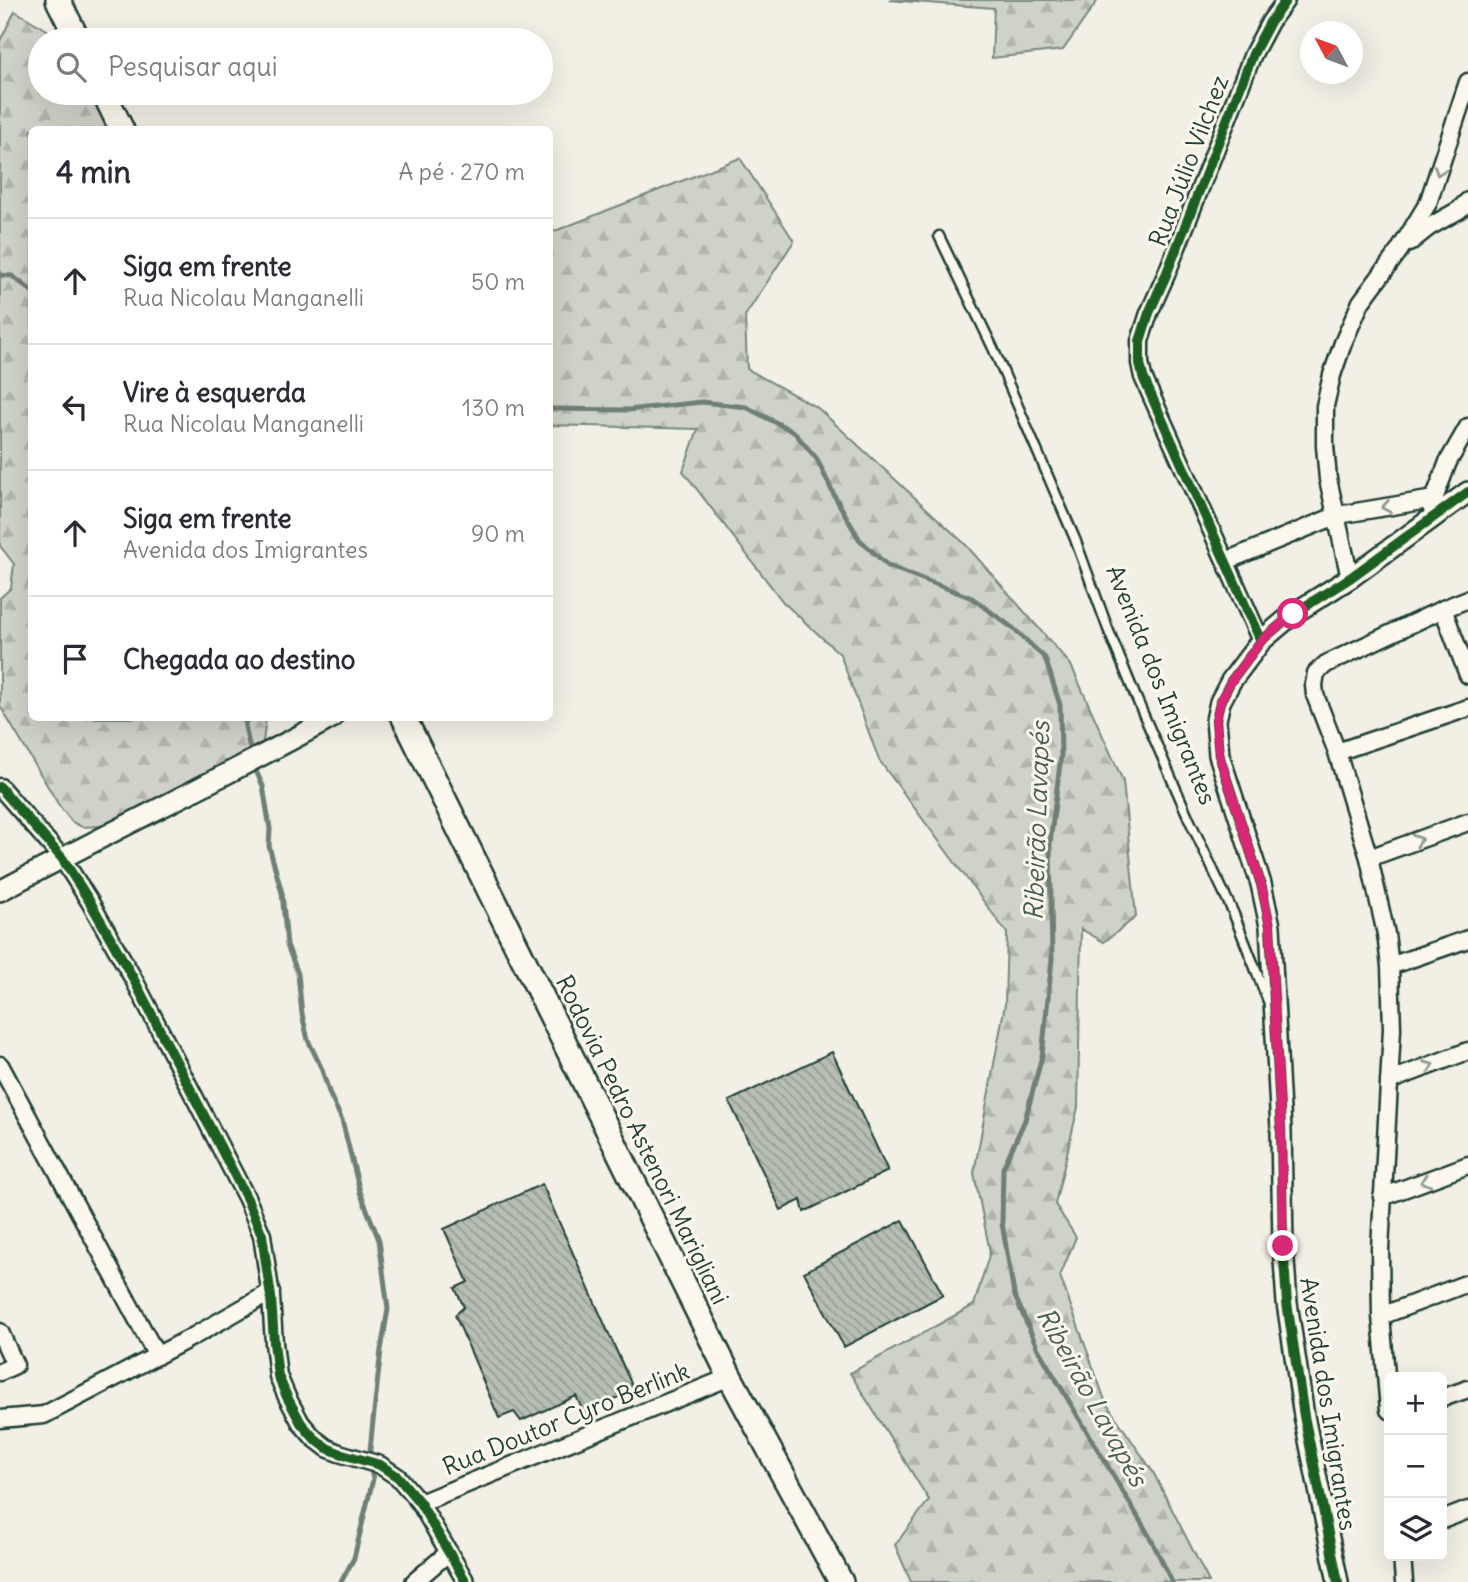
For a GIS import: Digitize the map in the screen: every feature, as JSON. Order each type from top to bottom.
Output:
[{"type":"main road","points":[[58,0],[72,28]]},
{"type":"main road","points":[[110,105],[120,126]]},
{"type":"main road","name":"Rodovia Pedro Astenori Marigliani","points":[[405,721],[730,1377],[841,1582]]},
{"type":"street","name":"Rua Júlio Vilchez","points":[[1226,561],[1143,377],[1140,341],[1253,54],[1270,22],[1286,0]]},
{"type":"street","points":[[1350,578],[1328,479],[1325,446],[1325,406],[1332,375],[1361,302],[1399,251],[1428,203],[1468,83]]},
{"type":"street","points":[[1399,251],[1429,227],[1451,216],[1468,201]]},
{"type":"street","points":[[1428,203],[1429,227]]},
{"type":"street","points":[[1425,524],[1448,462],[1468,427]]},
{"type":"street","points":[[1276,1022],[1270,926],[1261,884],[1226,776],[1217,737],[1216,719],[1220,702],[1231,681],[1261,641],[1293,614],[1350,578],[1468,492]]},
{"type":"street","points":[[1261,641],[1226,561],[1338,515],[1434,499]]},
{"type":"street","points":[[1386,1372],[1381,1316],[1380,1249],[1392,1029],[1390,965],[1369,858],[1337,752],[1317,704],[1314,685],[1316,673],[1333,660],[1468,599]]},
{"type":"street","points":[[1443,609],[1468,675]]},
{"type":"street","points":[[1337,752],[1468,708]]},
{"type":"street","points":[[0,891],[326,721]]},
{"type":"street","points":[[0,787],[62,858],[90,902],[134,978],[247,1199],[262,1235],[271,1292],[278,1376],[301,1423],[327,1448],[380,1465],[398,1477],[419,1503],[466,1582]]},
{"type":"street","points":[[1369,858],[1468,822]]},
{"type":"street","points":[[1390,965],[1468,939]]},
{"type":"street","name":"Avenida dos Imigrantes","points":[[1276,1022],[1287,1303],[1304,1416],[1338,1582]]},
{"type":"street","points":[[1389,1081],[1468,1051]]},
{"type":"street","points":[[0,1065],[157,1356]]},
{"type":"street","points":[[1382,1197],[1468,1165]]},
{"type":"street","points":[[1381,1316],[1468,1283]]},
{"type":"street","points":[[0,1419],[44,1415],[271,1292]]},
{"type":"street","points":[[0,1332],[15,1365],[0,1372]]},
{"type":"street","name":"Rua Doutor Cyro Berlink","points":[[419,1503],[730,1377]]},
{"type":"street","points":[[1447,1396],[1468,1389]]},
{"type":"street","points":[[1447,1518],[1468,1510]]},
{"type":"street","points":[[414,1582],[449,1552]]},
{"type":"street","points":[[1402,1561],[1404,1582]]},
{"type":"lane","name":"Avenida dos Imigrantes","points":[[939,236],[993,348],[1075,539],[1135,695],[1233,912],[1276,1022]]},
{"type":"green space","points":[[888,0],[1098,0],[1063,50],[992,58],[994,8]]},
{"type":"green space","points":[[15,11],[44,28],[28,28],[28,105],[97,105],[107,126],[28,126],[28,721],[266,721],[263,742],[128,816],[102,826],[82,827],[72,822],[60,807],[0,706],[0,598],[11,588],[14,564],[0,546],[0,41]]},
{"type":"green space","points":[[740,158],[794,241],[745,316],[747,369],[818,408],[966,545],[1071,665],[1123,781],[1136,917],[1104,942],[1081,929],[1078,1107],[1055,1204],[1076,1237],[1060,1276],[1106,1403],[1153,1472],[1209,1582],[911,1582],[895,1545],[929,1500],[850,1373],[974,1305],[990,1252],[974,1173],[1005,1004],[1007,933],[879,760],[840,654],[783,602],[683,471],[698,429],[553,425],[553,232]]},
{"type":"building","points":[[832,1052],[888,1171],[804,1212],[801,1200],[781,1210],[729,1101]]},
{"type":"building","points":[[542,1184],[634,1390],[584,1413],[576,1396],[521,1421],[514,1412],[499,1418],[455,1315],[464,1307],[455,1288],[468,1282],[444,1229]]},
{"type":"building","points":[[903,1220],[943,1295],[844,1347],[804,1272]]},
{"type":"waterway","name":"Ribeirão Lavapés","points":[[0,275],[12,276],[28,288]]},
{"type":"waterway","name":"Ribeirão Lavapés","points":[[553,409],[628,410],[702,402],[746,407],[794,432],[817,459],[859,539],[888,566],[972,598],[1014,629],[1045,658],[1060,705],[1061,756],[1050,843],[1052,959],[1042,1056],[1025,1120],[1003,1168],[1002,1223],[1014,1294],[1038,1349],[1151,1539],[1172,1582]]},
{"type":"waterway","points":[[246,721],[249,745],[263,786],[270,829],[269,846],[282,893],[287,945],[298,974],[308,1040],[342,1120],[360,1192],[379,1240],[388,1309],[369,1461],[373,1479],[354,1558],[341,1582]]},
{"type":"cycle path","points":[[1261,641],[1143,377],[1140,341],[1253,54],[1270,22],[1286,0]]},
{"type":"cycle path","points":[[1338,1582],[1304,1416],[1287,1303],[1270,926],[1261,884],[1219,755],[1216,720],[1220,702],[1231,681],[1261,641],[1293,614],[1350,578],[1468,492]]},
{"type":"cycle path","points":[[0,787],[62,858],[90,902],[133,978],[247,1199],[262,1235],[278,1376],[301,1423],[327,1448],[380,1465],[398,1477],[420,1503],[466,1582]]},
{"type":"route","points":[[1283,1246],[1281,1129],[1270,926],[1261,884],[1219,755],[1216,719],[1220,702],[1234,677],[1261,641],[1293,614]]}]
